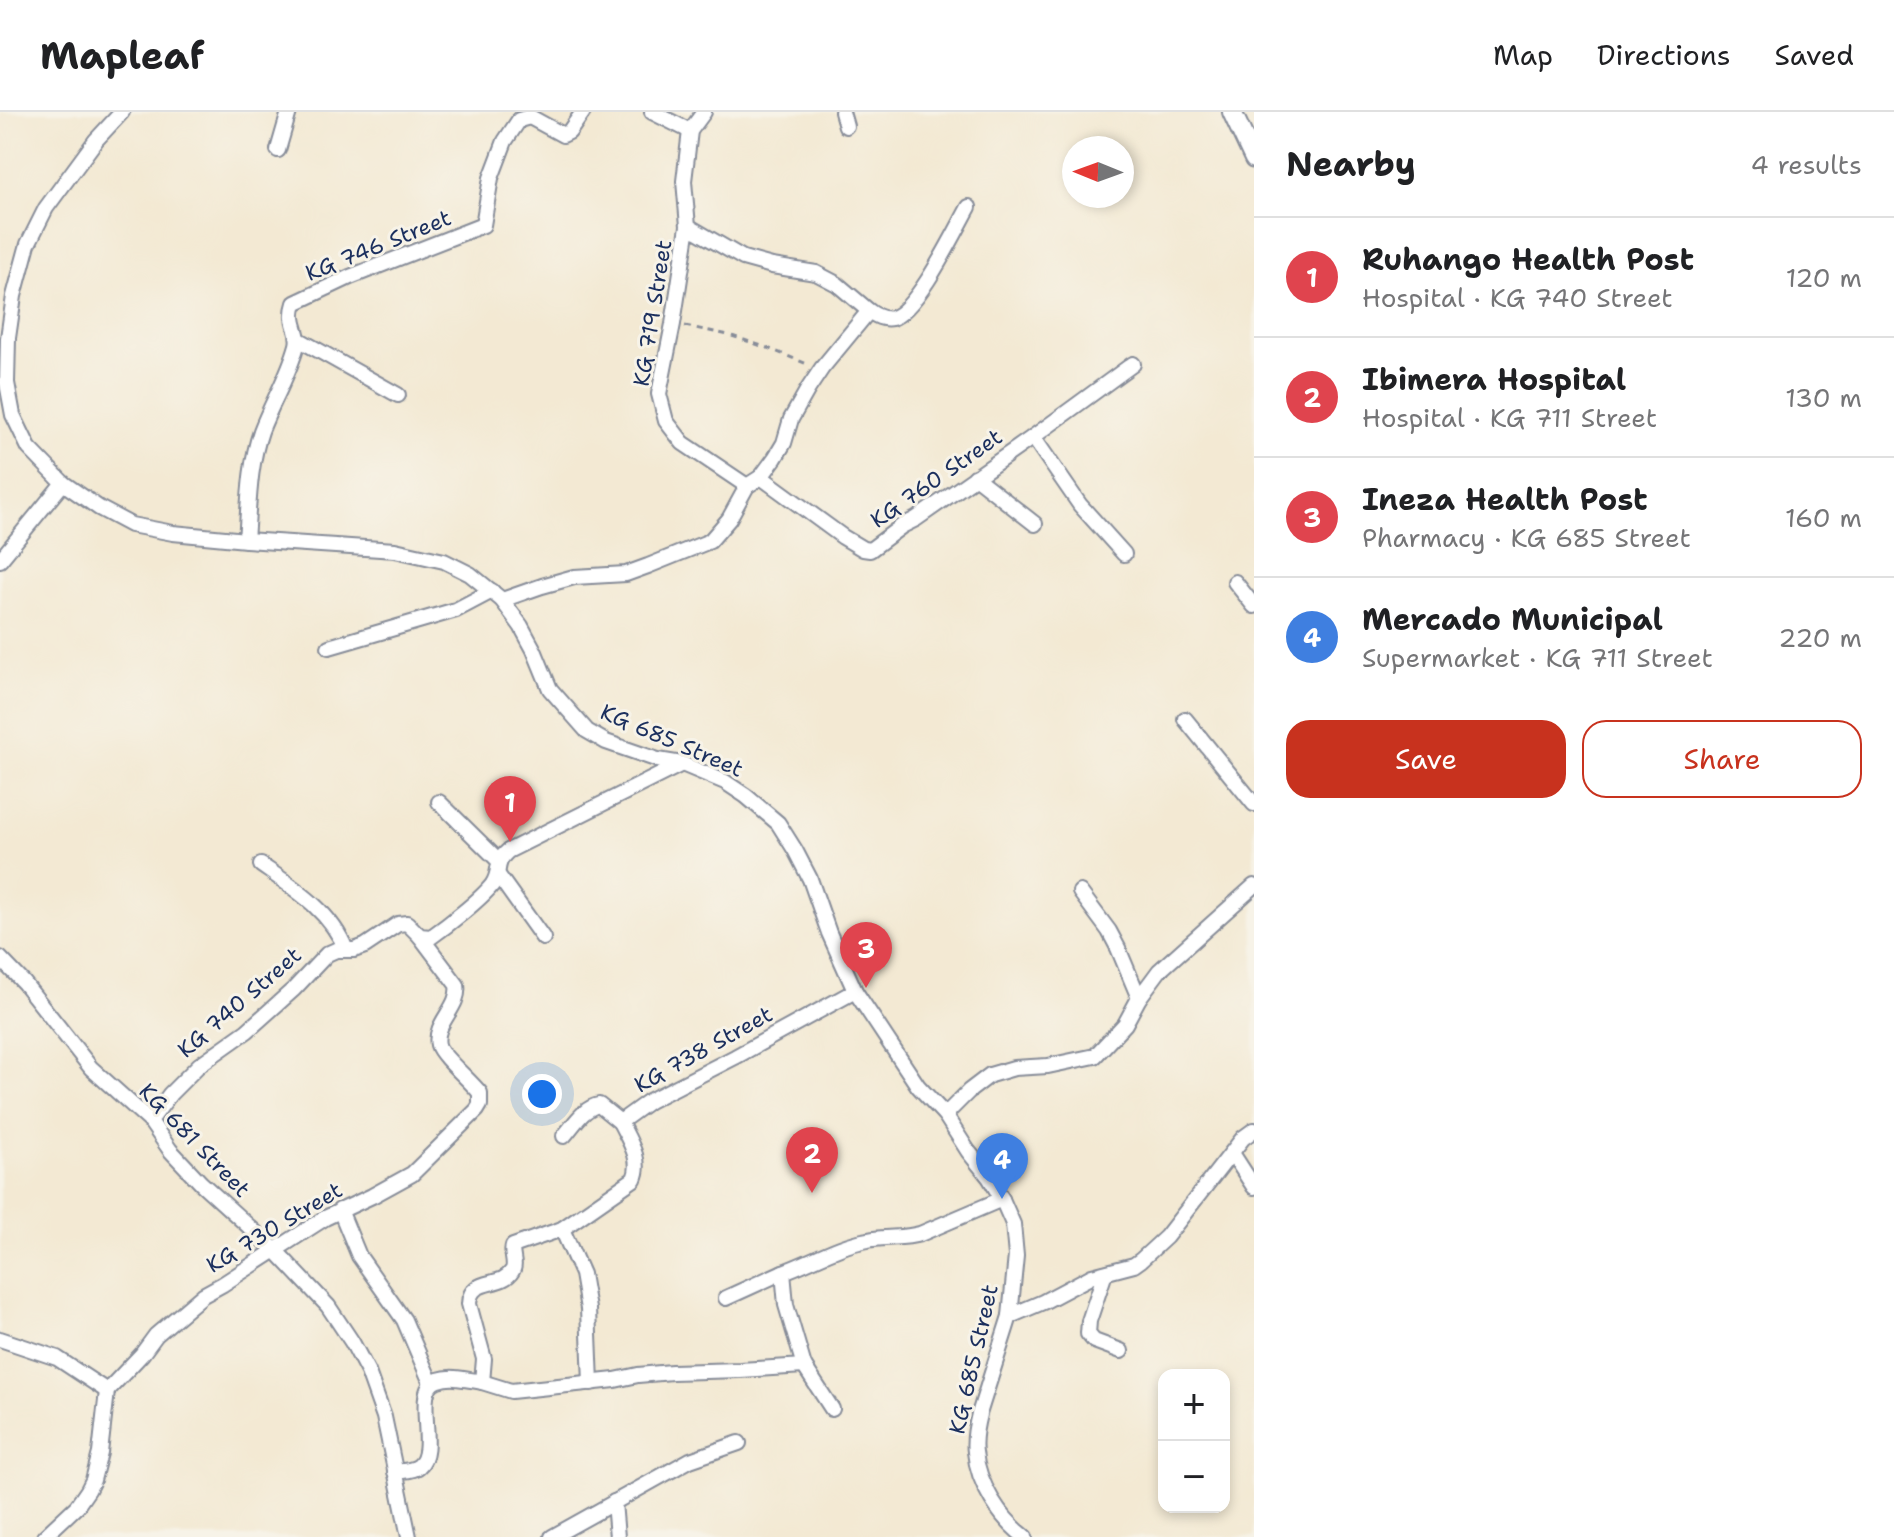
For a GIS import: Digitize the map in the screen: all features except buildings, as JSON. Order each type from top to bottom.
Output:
[{"type":"main road","points":[[1232,112],[1254,159]]},
{"type":"street","name":"KG 685 Street","points":[[122,112],[96,140],[46,208],[28,244],[14,296],[8,338],[7,383],[13,415],[29,448],[63,483],[131,525],[173,533],[246,540],[395,550],[444,561],[470,574],[497,596],[521,626],[550,689],[587,731],[606,742],[658,760],[682,764],[725,782],[778,823],[810,879],[829,933],[855,991],[918,1086],[945,1115],[989,1177],[1013,1224],[1016,1256],[1010,1316],[979,1414],[975,1452],[982,1479],[999,1509],[1025,1537]]},
{"type":"street","points":[[278,150],[289,112]]},
{"type":"street","name":"KG 746 Street","points":[[246,540],[253,457],[298,339],[292,313],[295,303],[350,277],[483,225],[491,178],[505,141],[519,120],[530,117],[563,135],[569,132],[583,112]]},
{"type":"street","points":[[652,112],[690,131]]},
{"type":"street","name":"KG 719 Street","points":[[704,112],[690,131],[684,181],[688,226],[659,394],[666,421],[683,443],[747,486]]},
{"type":"street","points":[[688,226],[743,258],[827,278],[869,311],[890,319],[899,315],[922,292],[969,207]]},
{"type":"street","points":[[329,647],[497,596],[574,577],[626,574],[710,541],[729,519],[747,486],[761,477],[780,450],[791,419],[822,368],[869,311]]},
{"type":"street","points":[[298,339],[398,395]]},
{"type":"street","name":"KG 760 Street","points":[[761,477],[843,537],[867,550],[875,548],[886,537],[916,519],[1133,364]]},
{"type":"street","points":[[1033,437],[1080,505],[1124,554]]},
{"type":"street","points":[[975,477],[1035,524]]},
{"type":"street","points":[[0,560],[63,483]]},
{"type":"street","points":[[1235,582],[1254,606]]},
{"type":"street","points":[[1185,719],[1254,804]]},
{"type":"street","points":[[420,936],[431,937],[490,888],[508,851],[682,764]]},
{"type":"street","points":[[439,802],[498,868],[543,938]]},
{"type":"street","points":[[261,865],[310,900],[336,929],[346,950]]},
{"type":"street","points":[[945,1115],[990,1075],[1014,1068],[1048,1066],[1095,1056],[1125,1024],[1159,971],[1254,886]]},
{"type":"street","points":[[1080,892],[1109,931],[1139,998]]},
{"type":"street","name":"KG 740 Street","points":[[150,1121],[189,1075],[247,1031],[327,954],[365,946],[403,923],[407,923],[420,936]]},
{"type":"street","name":"KG 730 Street","points":[[107,1391],[156,1335],[203,1295],[340,1210],[412,1174],[477,1110],[480,1093],[438,1047],[439,1031],[459,993],[457,985],[420,936]]},
{"type":"street","name":"KG 681 Street","points":[[0,958],[24,983],[91,1068],[150,1121],[170,1150],[201,1183],[276,1251],[328,1306],[368,1372],[384,1417],[409,1537]]},
{"type":"street","name":"KG 738 Street","points":[[482,1382],[484,1359],[469,1304],[470,1294],[473,1289],[504,1278],[511,1272],[514,1266],[513,1246],[562,1229],[634,1179],[638,1172],[635,1152],[620,1122],[649,1101],[855,991]]},
{"type":"street","points":[[564,1136],[585,1111],[599,1105],[620,1122]]},
{"type":"street","points":[[1010,1316],[1092,1276],[1134,1265],[1166,1237],[1243,1138],[1254,1130]]},
{"type":"street","points":[[1232,1153],[1254,1187]]},
{"type":"street","points":[[726,1298],[839,1249],[868,1240],[920,1234],[1002,1199]]},
{"type":"street","points":[[340,1210],[359,1256],[404,1320],[431,1383]]},
{"type":"street","points":[[562,1229],[582,1274],[588,1309],[591,1383]]},
{"type":"street","points":[[783,1272],[786,1305],[804,1366],[832,1409]]},
{"type":"street","points":[[1105,1273],[1089,1321],[1088,1334],[1094,1341],[1121,1351]]},
{"type":"street","points":[[3,1337],[57,1358],[107,1391],[100,1453],[93,1480],[77,1506],[44,1537]]},
{"type":"street","points":[[395,1472],[416,1469],[423,1464],[427,1450],[428,1388],[440,1379],[455,1377],[511,1391],[672,1372],[804,1366]]},
{"type":"street","points":[[552,1537],[690,1460],[739,1443]]},
{"type":"street","points":[[614,1502],[617,1537]]},
{"type":"path","points":[[673,324],[729,335],[822,368]]},
{"type":"place","name":"Ruhango Health Post","points":[[510,842]]},
{"type":"place","name":"Ineza Health Post","points":[[866,988]]},
{"type":"place","name":"Ibimera Hospital","points":[[812,1193]]},
{"type":"place","name":"Mercado Municipal","points":[[1002,1199]]}]
